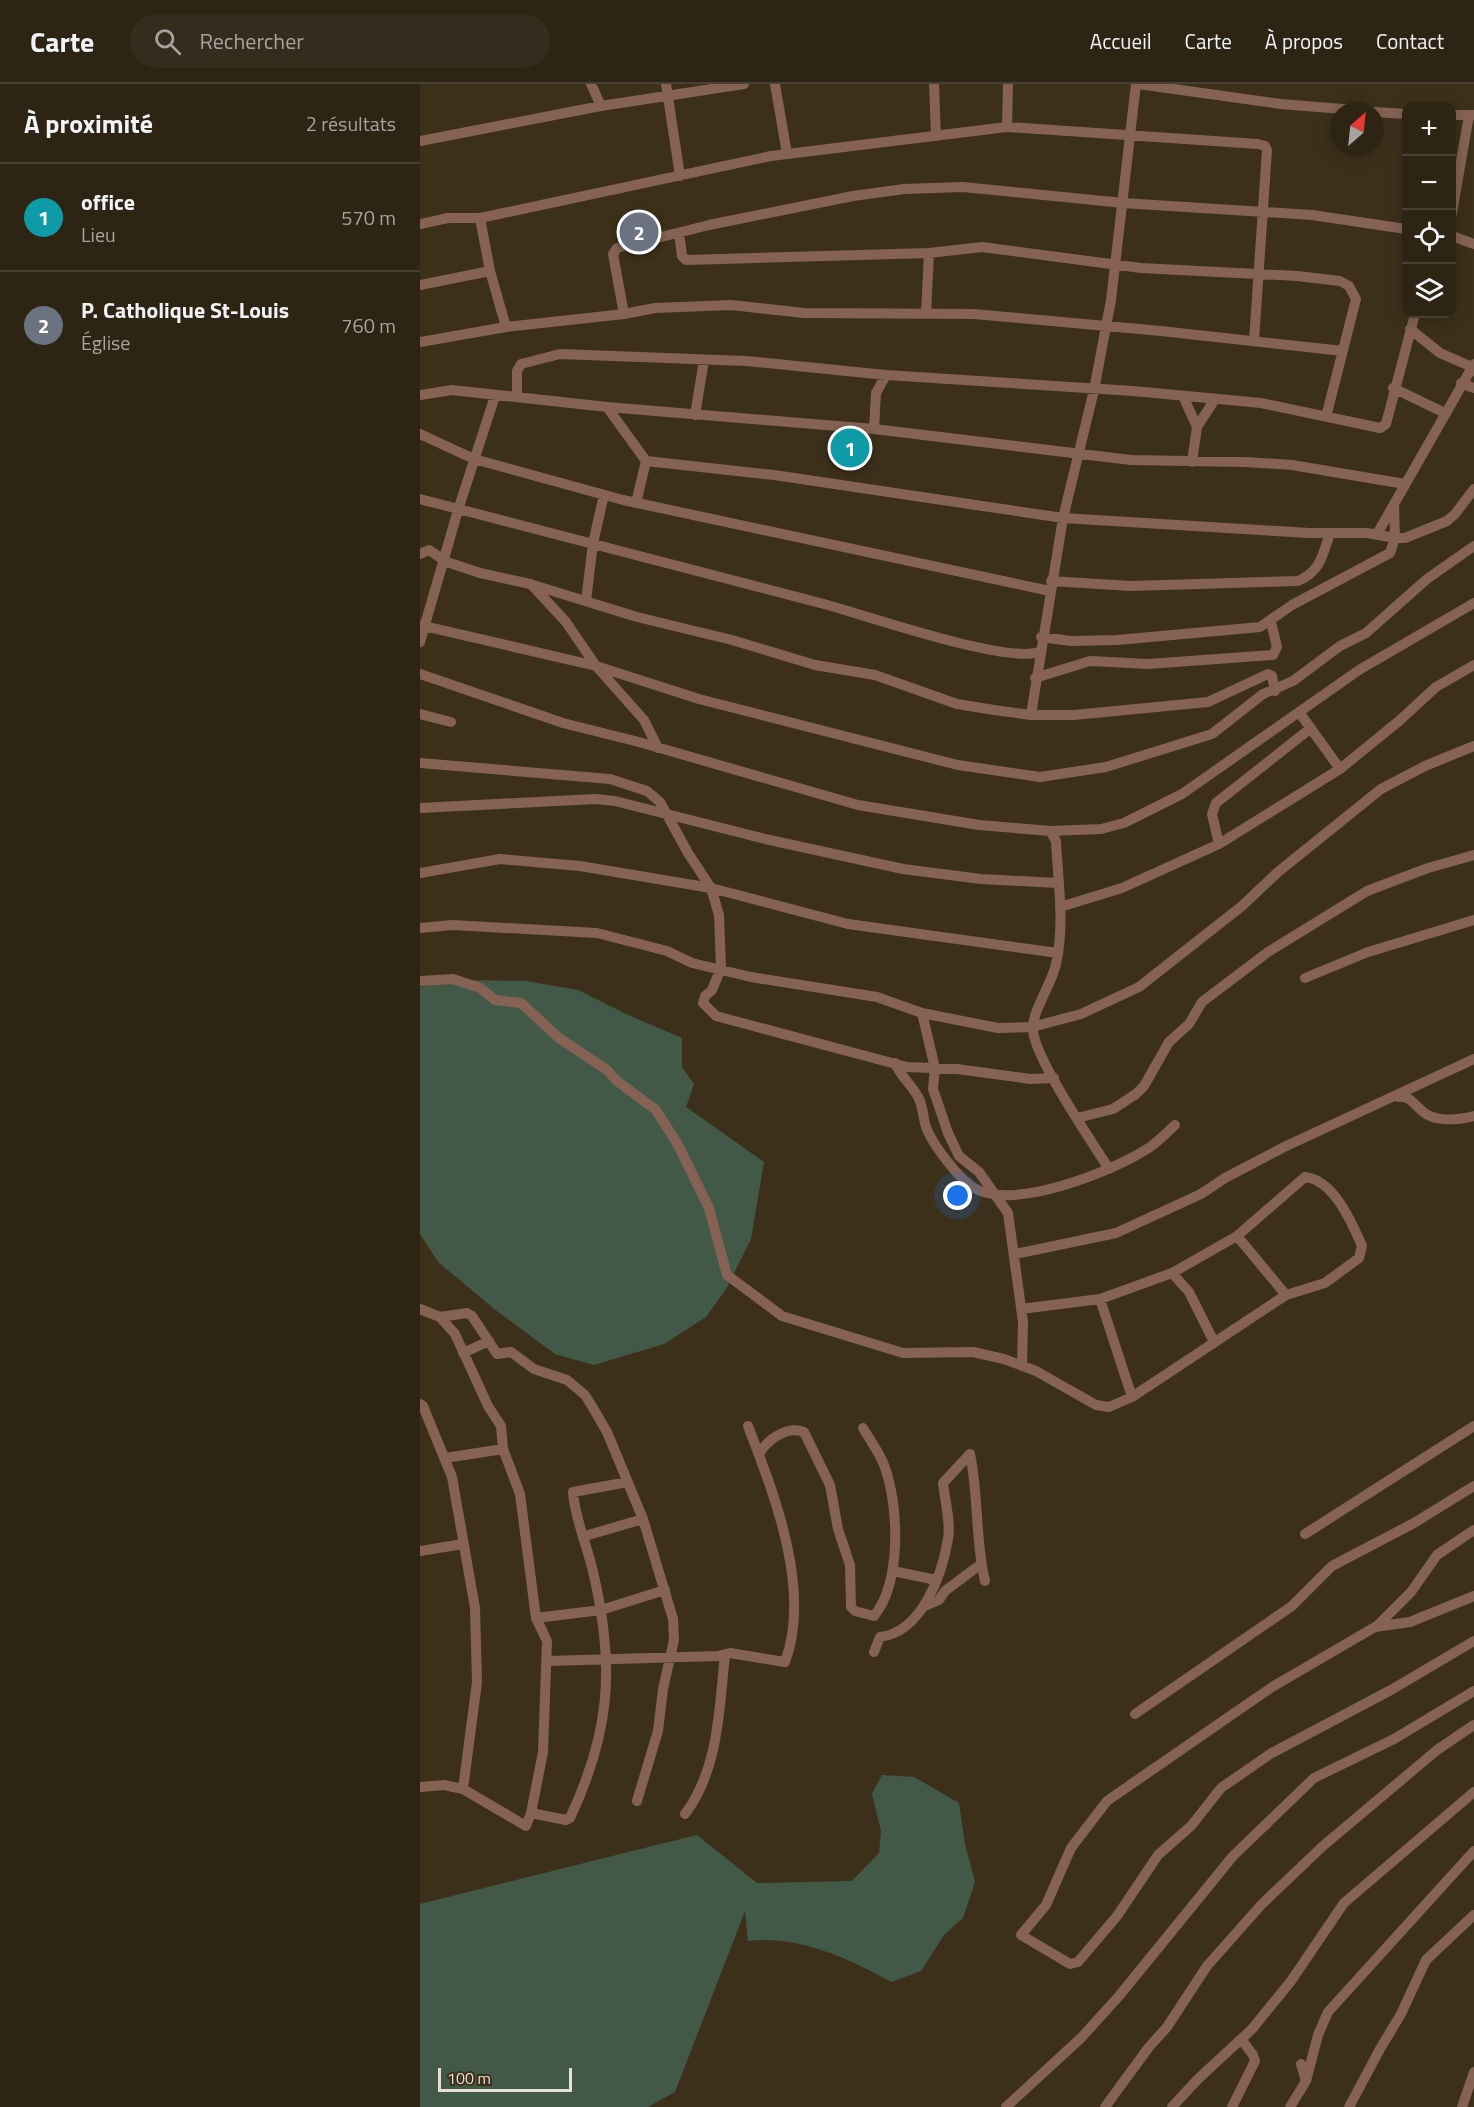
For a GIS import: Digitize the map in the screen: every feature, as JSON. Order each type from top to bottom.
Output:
[{"type":"street","points":[[591,84],[601,106]]},
{"type":"street","points":[[666,84],[680,176]]},
{"type":"street","points":[[420,141],[601,106],[744,84]]},
{"type":"street","points":[[775,84],[787,154]]},
{"type":"street","points":[[934,84],[936,136]]},
{"type":"street","points":[[1007,127],[1008,84]]},
{"type":"street","points":[[1031,715],[1041,637],[1063,518],[1080,453],[1106,328],[1116,266],[1137,84],[1281,105],[1330,108]]},
{"type":"street","points":[[1384,113],[1402,114]]},
{"type":"street","points":[[1453,210],[1472,115],[1456,115]]},
{"type":"street","points":[[420,224],[448,218],[480,218],[787,154],[1007,127],[1131,136],[1199,138],[1265,146],[1254,341]]},
{"type":"street","points":[[624,314],[614,249],[710,225],[853,196],[904,189],[991,189],[1123,203],[1337,217],[1402,228]]},
{"type":"street","points":[[480,218],[490,271],[506,327]]},
{"type":"street","points":[[679,233],[682,256],[686,260],[929,253],[993,248],[1116,266],[1340,281],[1349,286],[1356,299],[1326,417]]},
{"type":"street","points":[[1456,237],[1474,244]]},
{"type":"street","points":[[926,314],[929,253]]},
{"type":"street","points":[[420,285],[490,271]]},
{"type":"street","points":[[420,342],[506,327],[624,314],[655,308],[731,305],[804,313],[1006,316],[1343,351]]},
{"type":"street","points":[[517,398],[519,367],[524,362],[560,354],[746,361],[886,375],[1184,396],[1274,405],[1382,427],[1386,424],[1414,318]]},
{"type":"street","points":[[1377,534],[1461,383],[1473,367],[1440,352],[1410,329]]},
{"type":"street","points":[[695,416],[704,360]]},
{"type":"street","points":[[874,429],[876,393],[886,375]]},
{"type":"street","points":[[1461,383],[1474,388]]},
{"type":"street","points":[[1394,388],[1445,413]]},
{"type":"street","points":[[420,395],[452,390],[695,416],[874,429],[1131,460],[1292,465],[1405,484]]},
{"type":"street","points":[[420,642],[458,510],[495,396]]},
{"type":"street","points":[[1184,396],[1197,427]]},
{"type":"street","points":[[1192,462],[1197,427],[1215,399]]},
{"type":"street","points":[[608,407],[646,461],[636,503]]},
{"type":"street","points":[[420,434],[474,459],[636,503],[1051,586],[1289,582],[1313,574],[1330,533]]},
{"type":"street","points":[[646,461],[774,475],[1063,518],[1377,534],[1395,538],[1405,538],[1447,521],[1474,489]]},
{"type":"street","points":[[586,601],[593,543],[604,495]]},
{"type":"street","points":[[420,499],[979,647],[1024,654],[1039,651]]},
{"type":"street","points":[[1041,637],[1071,640],[1117,640],[1202,631],[1244,630],[1271,622],[1294,604],[1389,554],[1395,538],[1394,504]]},
{"type":"street","points":[[423,626],[596,666],[699,699],[878,746],[958,765],[1040,777],[1107,767],[1210,735],[1263,694],[1275,691],[1293,681],[1340,646],[1364,634],[1427,579],[1474,546]]},
{"type":"street","points":[[423,550],[480,573],[530,584],[815,664],[874,675],[957,704],[1031,715],[1074,716],[1208,702],[1268,674],[1272,676],[1275,691]]},
{"type":"street","points":[[530,584],[566,622],[596,666],[644,720],[658,748]]},
{"type":"street","points":[[420,674],[563,723],[875,809],[979,825],[1050,831],[1085,831],[1124,823],[1192,787],[1359,670],[1474,603]]},
{"type":"street","points":[[1035,678],[1090,662],[1148,664],[1272,655],[1276,646],[1271,622]]},
{"type":"street","points":[[1060,907],[1141,881],[1219,844],[1340,769],[1399,721],[1436,687],[1474,665]]},
{"type":"street","points":[[1299,712],[1340,769]]},
{"type":"street","points":[[420,714],[451,722]]},
{"type":"street","points":[[1219,844],[1212,814],[1216,803],[1311,728]]},
{"type":"street","points":[[420,928],[452,925],[593,933],[667,951],[692,963],[781,983],[877,997],[922,1013],[998,1028],[1032,1027],[1081,1014],[1139,987],[1242,906],[1278,872],[1381,789],[1425,766],[1474,746]]},
{"type":"street","points":[[420,764],[610,779],[647,791],[668,813],[688,854],[711,888],[719,915],[721,968],[712,990],[703,1000],[707,1009],[716,1016],[916,1068],[935,1068],[1031,1079],[1054,1078]]},
{"type":"street","points":[[420,808],[595,799],[668,813],[765,839],[903,869],[981,879],[1058,883]]},
{"type":"street","points":[[1050,831],[1056,841],[1060,907],[1058,953],[1054,973],[1032,1027],[1036,1042],[1054,1078],[1109,1169]]},
{"type":"street","points":[[1077,1118],[1113,1109],[1136,1094],[1144,1086],[1169,1042],[1189,1024],[1202,1002],[1268,952],[1367,891],[1428,868],[1474,855]]},
{"type":"street","points":[[420,873],[507,860],[599,868],[711,888],[848,924],[1058,953]]},
{"type":"street","points":[[1305,978],[1333,969],[1368,952],[1474,920]]},
{"type":"street","points":[[420,981],[453,979],[480,988],[495,1000],[521,1003],[560,1038],[608,1070],[617,1081],[655,1109],[678,1145],[709,1208],[728,1275],[774,1311],[788,1319],[903,1353],[973,1352],[1022,1366],[1096,1405],[1109,1407],[1132,1397],[1286,1295],[1325,1282],[1359,1258],[1362,1246],[1342,1207],[1314,1178],[1305,1177],[1237,1236],[1172,1274],[1100,1299],[1021,1309]]},
{"type":"street","points":[[922,1013],[935,1068],[933,1089],[957,1152],[967,1164],[979,1172],[1008,1213],[1021,1309],[1022,1366]]},
{"type":"street","points":[[1015,1254],[1116,1233],[1202,1194],[1226,1178],[1284,1147],[1474,1059]]},
{"type":"street","points":[[895,1063],[902,1078],[919,1098],[927,1128],[939,1150],[972,1187],[992,1193],[1016,1194],[1051,1188],[1109,1169],[1149,1148],[1175,1125]]},
{"type":"street","points":[[1383,1102],[1402,1096],[1409,1098],[1430,1117],[1456,1120],[1474,1116]]},
{"type":"street","points":[[1237,1236],[1286,1295]]},
{"type":"street","points":[[1172,1274],[1189,1292],[1214,1342]]},
{"type":"street","points":[[1100,1299],[1132,1397]]},
{"type":"street","points":[[420,1309],[440,1317],[456,1334],[489,1409],[501,1426],[503,1449],[520,1494],[536,1618],[547,1641],[548,1661],[543,1752],[527,1825],[524,1826],[463,1789],[444,1785],[420,1787]]},
{"type":"street","points":[[440,1317],[467,1313],[496,1354],[511,1352],[534,1369],[567,1380],[585,1395],[607,1432],[628,1482],[643,1519],[675,1625],[652,1757],[637,1801]]},
{"type":"street","points":[[464,1353],[489,1341]]},
{"type":"street","points":[[420,1404],[423,1406],[445,1458],[462,1524],[463,1544],[475,1608],[478,1666],[473,1731],[463,1789]]},
{"type":"street","points":[[548,1661],[735,1654],[783,1663],[794,1625],[792,1575],[771,1490],[748,1426]]},
{"type":"street","points":[[1305,1533],[1474,1426]]},
{"type":"street","points":[[759,1454],[774,1437],[794,1430],[804,1432],[830,1485],[838,1529],[850,1565],[853,1610],[874,1617],[893,1571],[895,1528],[888,1476],[863,1428]]},
{"type":"street","points":[[445,1458],[503,1449]]},
{"type":"street","points":[[925,1606],[949,1538],[943,1483],[970,1454],[975,1481],[981,1563],[986,1581]]},
{"type":"street","points":[[531,1814],[569,1820],[585,1788],[599,1745],[605,1717],[605,1659],[601,1610],[573,1492],[628,1482]]},
{"type":"street","points":[[1135,1714],[1292,1606],[1332,1566],[1414,1523],[1474,1486]]},
{"type":"street","points":[[585,1536],[643,1519]]},
{"type":"street","points":[[1474,1530],[1437,1555],[1411,1592],[1375,1627],[1272,1687],[1107,1801],[1071,1848],[1046,1905],[1021,1935],[1070,1964],[1078,1962],[1117,1916],[1158,1855],[1191,1826],[1221,1788],[1270,1754],[1391,1690],[1474,1641]]},
{"type":"street","points":[[420,1551],[463,1544]]},
{"type":"street","points":[[874,1652],[880,1637],[890,1636],[925,1606],[939,1600],[945,1591],[981,1563]]},
{"type":"street","points":[[893,1571],[936,1580]]},
{"type":"street","points":[[536,1618],[601,1610],[665,1590]]},
{"type":"street","points":[[1375,1627],[1410,1622],[1474,1596]]},
{"type":"street","points":[[685,1814],[704,1782],[713,1749],[725,1655]]},
{"type":"street","points":[[1006,2107],[1081,2038],[1119,1996],[1233,1856],[1314,1778],[1395,1739],[1474,1691]]},
{"type":"street","points":[[1105,2107],[1149,2047],[1167,2027],[1207,1966],[1262,1904],[1323,1846],[1437,1750],[1474,1725]]},
{"type":"street","points":[[1172,2107],[1197,2079],[1241,2039],[1291,1981],[1344,1903],[1474,1792]]},
{"type":"street","points":[[1290,2107],[1306,2082],[1318,2035],[1328,2012],[1474,1851]]},
{"type":"street","points":[[1349,2107],[1401,2014],[1426,1960],[1474,1915]]},
{"type":"street","points":[[1232,2107],[1255,2061],[1241,2039]]},
{"type":"street","points":[[1301,2064],[1306,2082]]},
{"type":"street","points":[[1462,2107],[1474,2072]]},
{"type":"green space","points":[[455,980],[526,981],[578,990],[682,1038],[682,1067],[694,1084],[686,1107],[764,1162],[751,1239],[726,1289],[706,1317],[664,1344],[594,1365],[555,1354],[498,1312],[438,1262],[420,1234],[420,987]]},
{"type":"green space","points":[[882,1775],[914,1777],[959,1803],[965,1844],[975,1882],[963,1918],[944,1935],[921,1971],[891,1982],[822,1950],[785,1942],[748,1941],[745,1911],[675,2092],[648,2107],[420,2107],[420,1904],[697,1835],[757,1883],[852,1881],[879,1853],[881,1831],[872,1794]]},
{"type":"place","name":"P. Catholique St-Louis","points":[[639,232]]},
{"type":"place","name":"office","points":[[850,448]]}]
